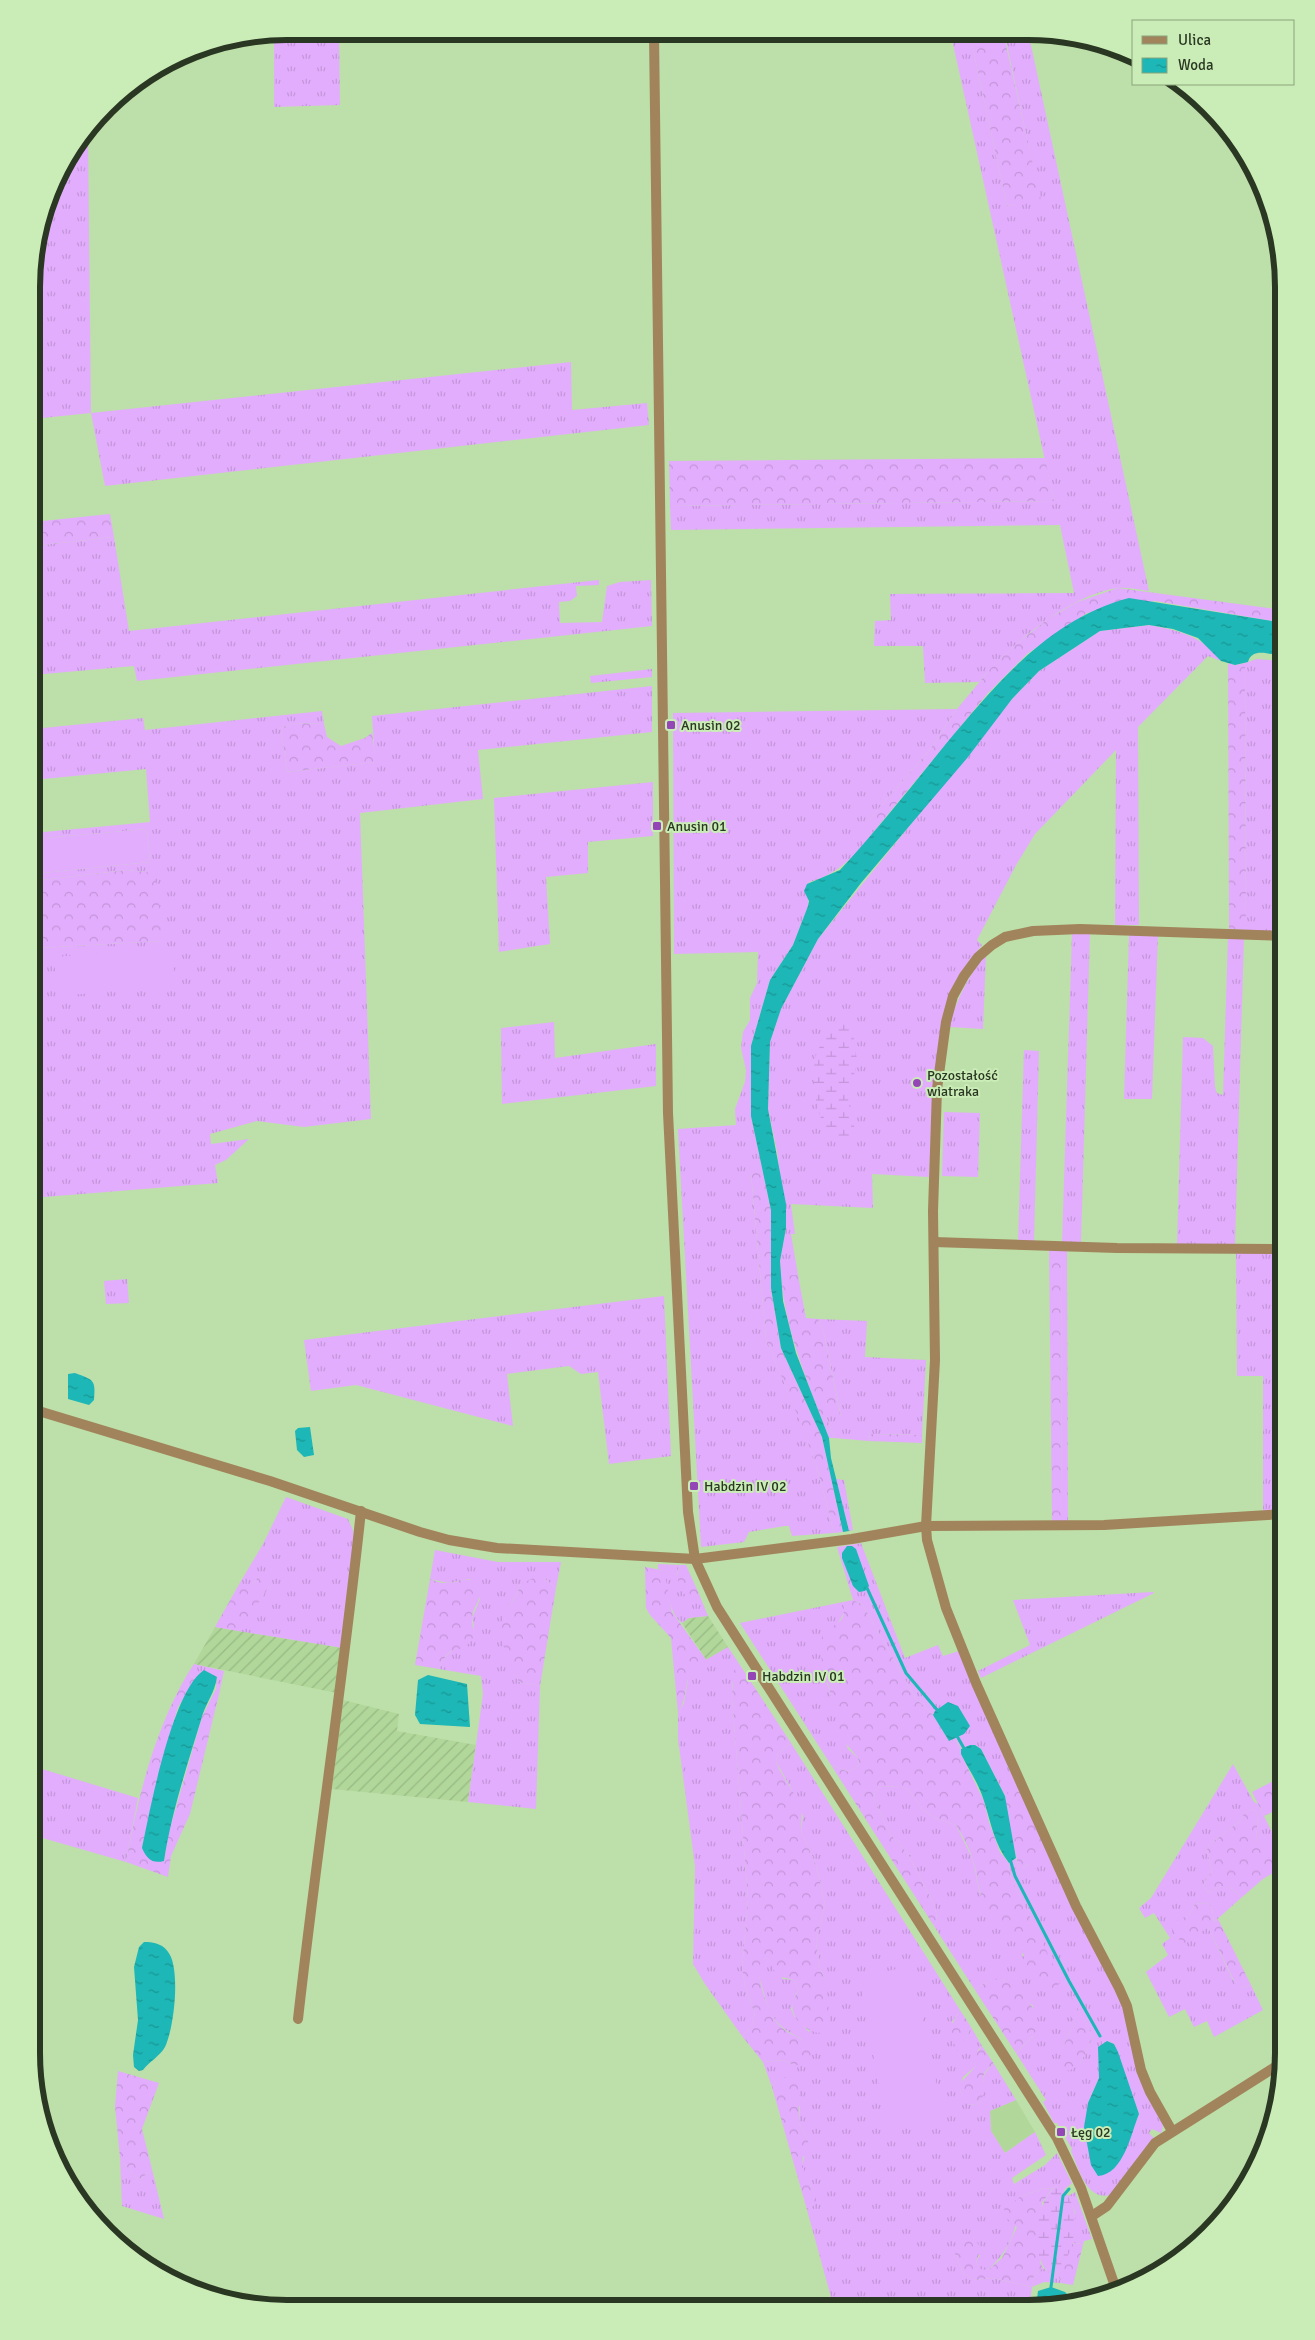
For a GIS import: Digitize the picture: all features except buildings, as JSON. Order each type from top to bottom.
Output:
[{"type":"street","points":[[654,40],[668,1113],[688,1512],[695,1559],[717,1607],[1050,2127],[1068,2159],[1092,2216],[1114,2284]]},
{"type":"street","points":[[1172,2131],[1150,2092],[1141,2070],[1126,2006],[1119,1988],[1076,1906],[968,1666],[946,1608],[927,1540],[926,1526],[935,1360],[934,1242],[937,1089],[941,1052],[953,996],[964,976],[978,957],[1005,937],[1033,931],[1080,929],[1275,936]]},
{"type":"street","points":[[934,1242],[1117,1248],[1275,1248]]},
{"type":"street","points":[[40,1411],[253,1475],[420,1532],[472,1545],[497,1548],[695,1559],[852,1539],[926,1526],[1104,1525],[1275,1514]]},
{"type":"street","points":[[298,2019],[317,1852],[346,1652],[362,1511]]},
{"type":"street","points":[[1092,2216],[1107,2206],[1147,2151],[1172,2131],[1274,2068]]},
{"type":"shaded area","points":[[708,1616],[728,1647],[707,1661],[682,1623],[689,1618]]},
{"type":"shaded area","points":[[215,1627],[343,1648],[337,1693],[194,1664]]},
{"type":"shaded area","points":[[343,1700],[399,1714],[397,1731],[476,1745],[468,1802],[332,1789]]},
{"type":"shaded area","points":[[1016,2100],[1035,2132],[1005,2153],[991,2131],[990,2111]]},
{"type":"green space","points":[[339,40],[340,105],[274,107],[274,41]]},
{"type":"green space","points":[[952,40],[971,40],[1007,206],[1040,199],[1006,40],[1030,40],[1149,591],[1118,588],[1080,600],[1061,611],[1024,638],[979,682],[925,683],[923,646],[874,646],[875,621],[891,620],[890,594],[1074,593],[1060,525],[671,530],[670,506],[1054,501]]},
{"type":"green space","points":[[971,40],[1005,40],[1041,200],[1007,206]]},
{"type":"green space","points":[[88,141],[91,413],[40,418],[40,287],[42,255],[48,223],[59,192],[73,163]]},
{"type":"green space","points":[[571,362],[572,410],[647,403],[649,425],[105,486],[91,413]]},
{"type":"green space","points":[[1045,458],[1054,501],[670,506],[669,461]]},
{"type":"green space","points":[[110,514],[114,537],[40,545],[40,521]]},
{"type":"green space","points":[[114,537],[129,631],[599,580],[599,585],[576,586],[577,596],[570,601],[559,602],[560,623],[602,622],[607,586],[620,582],[651,580],[652,626],[137,681],[134,666],[40,674],[40,545]]},
{"type":"green space","points":[[1118,588],[1275,609],[1275,621],[1155,601],[1087,613],[1027,654],[988,693],[880,824],[867,822],[931,748],[957,709],[991,668],[1015,645],[1048,619],[1077,602]]},
{"type":"green space","points":[[1149,625],[1180,632],[1198,640],[1206,645],[1221,661],[1208,656],[1138,727],[1139,925],[1115,925],[1116,750],[1035,834],[1015,867],[977,940],[982,945],[965,967],[933,1091],[929,1177],[872,1174],[873,1208],[791,1204],[795,1234],[791,1234],[798,1275],[781,1275],[780,1261],[786,1228],[777,1151],[768,1109],[770,1042],[781,1009],[818,939],[1012,699],[1039,671],[1100,631]]},
{"type":"green space","points":[[1257,659],[1275,661],[1275,932],[1246,930],[1245,663]]},
{"type":"green space","points":[[1228,663],[1235,665],[1245,663],[1246,930],[1229,929]]},
{"type":"green space","points":[[652,669],[652,677],[591,683],[590,676]]},
{"type":"green space","points":[[652,686],[652,732],[478,750],[483,799],[360,813],[371,1119],[304,1127],[257,1121],[210,1134],[211,1144],[249,1139],[226,1160],[215,1165],[218,1183],[40,1197],[40,997],[43,997],[40,948],[161,941],[147,872],[127,870],[40,880],[40,873],[150,862],[147,829],[40,838],[40,832],[150,822],[146,769],[40,779],[40,728],[143,718],[145,730],[322,711],[324,724],[292,723],[281,728],[287,772],[375,762],[372,716]]},
{"type":"green space","points":[[957,709],[931,748],[868,821],[880,824],[865,842],[841,867],[809,882],[808,906],[793,945],[770,980],[751,1046],[751,1116],[763,1172],[751,1174],[766,1339],[801,1423],[818,1471],[834,1533],[792,1536],[789,1526],[785,1526],[749,1532],[744,1542],[701,1547],[678,1129],[736,1125],[735,1109],[745,1082],[746,1070],[741,1048],[743,1032],[750,1020],[750,998],[757,983],[758,952],[674,954],[673,713]]},
{"type":"green space","points":[[292,723],[324,724],[327,737],[341,746],[365,738],[372,733],[376,762],[287,772],[281,728]]},
{"type":"green space","points":[[653,782],[653,836],[588,842],[588,873],[546,877],[550,944],[499,952],[494,798]]},
{"type":"green space","points":[[147,829],[150,862],[40,873],[40,838]]},
{"type":"green space","points":[[127,870],[147,872],[156,881],[162,941],[40,948],[40,880]]},
{"type":"green space","points":[[1090,932],[1081,1243],[1062,1243],[1072,933]]},
{"type":"green space","points":[[1129,935],[1158,935],[1152,1099],[1124,1099]]},
{"type":"green space","points":[[1228,937],[1244,938],[1235,1244],[1177,1244],[1183,1037],[1203,1038],[1213,1046],[1215,1087],[1217,1093],[1223,1095]]},
{"type":"green space","points":[[171,948],[176,986],[57,996],[54,957]]},
{"type":"green space","points":[[986,955],[983,1029],[949,1027],[963,989]]},
{"type":"green space","points":[[844,1016],[853,1025],[857,1062],[848,1095],[854,1134],[853,1138],[844,1145],[835,1140],[822,1121],[815,1095],[814,1070],[816,1054],[822,1042],[831,1028]]},
{"type":"green space","points":[[554,1022],[555,1058],[656,1044],[656,1086],[502,1104],[501,1028]]},
{"type":"green space","points":[[1024,1050],[1039,1051],[1034,1241],[1018,1241]]},
{"type":"green space","points":[[944,1112],[980,1113],[978,1177],[942,1176]]},
{"type":"green space","points":[[763,1172],[771,1210],[771,1288],[781,1348],[822,1437],[843,1532],[834,1533],[818,1471],[766,1339],[751,1173]]},
{"type":"green space","points":[[1049,1248],[1061,1249],[1062,1521],[1052,1521]]},
{"type":"green space","points":[[1061,1249],[1067,1249],[1068,1521],[1062,1521]]},
{"type":"green space","points":[[1236,1250],[1274,1251],[1275,1512],[1263,1512],[1263,1376],[1237,1376]]},
{"type":"green space","points":[[781,1275],[798,1275],[806,1318],[818,1319],[824,1334],[841,1417],[826,1416],[834,1438],[829,1438],[799,1358],[787,1317]]},
{"type":"green space","points":[[127,1279],[129,1303],[106,1304],[104,1281]]},
{"type":"green space","points":[[664,1296],[671,1456],[609,1464],[598,1372],[581,1374],[569,1366],[507,1374],[513,1426],[356,1385],[311,1391],[304,1340]]},
{"type":"green space","points":[[818,1319],[867,1321],[865,1357],[926,1360],[922,1435],[870,1434],[869,1441],[834,1438],[826,1416],[841,1416],[824,1334]]},
{"type":"green space","points":[[870,1434],[922,1435],[922,1443],[869,1441]]},
{"type":"green space","points":[[836,1479],[844,1480],[853,1530],[849,1531]]},
{"type":"green space","points":[[286,1497],[348,1519],[353,1530],[354,1541],[343,1648],[238,1631],[269,1587],[258,1577],[252,1586],[238,1586],[263,1544]]},
{"type":"green space","points":[[861,1543],[905,1658],[938,1645],[943,1656],[959,1651],[1020,1788],[1005,1796],[981,1749],[975,1745],[961,1748],[956,1740],[949,1741],[933,1715],[916,1699],[863,1605],[853,1600],[837,1547]]},
{"type":"green space","points":[[435,1550],[498,1562],[561,1562],[556,1588],[544,1578],[520,1585],[508,1610],[504,1632],[506,1649],[519,1682],[540,1686],[536,1809],[468,1802],[483,1694],[481,1676],[439,1669],[450,1652],[468,1644],[474,1626],[472,1618],[480,1599],[470,1579],[448,1583],[430,1579]]},
{"type":"green space","points":[[658,1564],[680,1565],[678,1574],[682,1590],[691,1595],[699,1594],[708,1616],[689,1618],[682,1623],[677,1618],[673,1612],[662,1570],[658,1569]]},
{"type":"green space","points":[[680,1565],[686,1565],[699,1594],[686,1595],[681,1590],[678,1577]]},
{"type":"green space","points":[[645,1567],[662,1570],[665,1575],[672,1612],[707,1661],[692,1671],[678,1713],[671,1638],[646,1608]]},
{"type":"green space","points":[[258,1577],[264,1577],[269,1587],[243,1626],[238,1631],[215,1627],[238,1586],[252,1586]]},
{"type":"green space","points":[[535,1577],[544,1578],[556,1588],[540,1686],[519,1682],[506,1654],[500,1631],[503,1620],[520,1585]]},
{"type":"green space","points":[[430,1579],[446,1583],[470,1580],[481,1591],[472,1617],[474,1634],[472,1640],[461,1649],[450,1652],[443,1660],[439,1669],[415,1665]]},
{"type":"green space","points":[[1153,1592],[981,1678],[978,1671],[1030,1645],[1013,1600]]},
{"type":"green space","points":[[853,1600],[863,1605],[916,1699],[933,1715],[949,1741],[955,1739],[961,1749],[961,1754],[984,1801],[989,1822],[1000,1852],[1009,1863],[1011,1878],[1061,1981],[1055,1989],[1044,1986],[1032,1977],[1015,1936],[989,1913],[981,1897],[975,1866],[966,1842],[956,1825],[933,1817],[922,1809],[909,1790],[901,1787],[881,1786],[875,1791],[874,1799],[890,1834],[908,1854],[935,1906],[937,1920],[934,1926],[831,1765],[849,1772],[859,1765],[858,1758],[842,1739],[819,1649],[825,1632],[841,1620],[844,1610],[843,1602]]},
{"type":"green space","points":[[843,1602],[845,1611],[837,1625],[827,1683],[848,1749],[858,1758],[859,1765],[849,1772],[831,1765],[740,1623]]},
{"type":"green space","points":[[728,1647],[738,1662],[732,1684],[732,1697],[748,1899],[742,1968],[745,1986],[755,2013],[753,2024],[742,2036],[693,1964],[695,1866],[678,1739],[678,1713],[684,1703],[689,1673],[697,1665]]},
{"type":"green space","points":[[738,1662],[791,1743],[778,1753],[776,1762],[802,1807],[801,1831],[817,1867],[825,1905],[816,1942],[820,1969],[826,1979],[830,2023],[828,2027],[819,2033],[805,2028],[793,2011],[792,2004],[799,1991],[794,1980],[777,1976],[768,1958],[762,1961],[759,1968],[766,2000],[770,2011],[779,2025],[811,2046],[812,2052],[807,2065],[794,2065],[783,2060],[763,2062],[742,2036],[753,2024],[755,2013],[745,1986],[742,1968],[748,1899],[732,1697],[733,1673]]},
{"type":"green space","points":[[194,1664],[224,1671],[220,1690],[216,1689],[217,1677],[202,1671],[196,1680],[188,1673]]},
{"type":"green space","points":[[188,1673],[196,1680],[178,1707],[156,1784],[142,1848],[164,1861],[168,1835],[202,1717],[216,1689],[220,1690],[190,1814],[171,1856],[168,1877],[126,1862],[136,1813],[149,1765],[166,1718]]},
{"type":"green space","points":[[791,1743],[960,2010],[952,2022],[965,2041],[971,2027],[982,2046],[978,2050],[975,2067],[963,2077],[960,2091],[969,2105],[977,2104],[982,2100],[984,2076],[994,2064],[1016,2100],[990,2111],[991,2131],[1005,2153],[1035,2132],[1046,2155],[1012,2178],[1014,2184],[1045,2165],[1057,2153],[1072,2183],[1064,2190],[1057,2186],[1052,2189],[1044,2188],[1020,2197],[1012,2237],[1003,2254],[988,2270],[980,2270],[976,2262],[980,2255],[955,2254],[963,2273],[975,2280],[992,2278],[1032,2287],[1030,2300],[832,2300],[807,2210],[816,2203],[814,2192],[802,2167],[808,2141],[799,2123],[800,2107],[776,2081],[772,2087],[763,2062],[783,2060],[794,2065],[807,2065],[802,2039],[781,2026],[770,2011],[757,1970],[760,1962],[768,1958],[783,1979],[794,1980],[799,1991],[795,1995],[791,2009],[794,2016],[809,2032],[826,1979],[820,1969],[816,1942],[825,1905],[817,1867],[801,1831],[803,1816],[790,1786],[776,1762],[778,1753]]},
{"type":"green space","points":[[1233,1764],[1254,1802],[1258,1804],[1275,1838],[1275,1859],[1256,1840],[1258,1816],[1253,1809],[1245,1812],[1240,1821],[1209,1845],[1207,1850],[1212,1871],[1203,1885],[1208,1893],[1221,1886],[1229,1886],[1241,1898],[1214,1922],[1212,1908],[1208,1903],[1195,1904],[1189,1915],[1208,1927],[1233,1980],[1242,1988],[1251,1985],[1263,2010],[1214,2037],[1207,2021],[1194,2027],[1185,2009],[1169,2017],[1146,1972],[1168,1955],[1162,1944],[1170,1938],[1154,1913],[1145,1918],[1139,1908],[1151,1898]]},
{"type":"green space","points":[[40,1768],[138,1798],[126,1862],[40,1837]]},
{"type":"green space","points":[[1275,1780],[1275,1811],[1264,1816],[1252,1792]]},
{"type":"green space","points":[[881,1786],[901,1787],[909,1790],[922,1809],[933,1817],[956,1825],[973,1860],[980,1894],[999,1922],[1010,1929],[1017,1938],[1023,1950],[1022,1956],[1051,1962],[1011,1878],[1009,1863],[1016,1858],[1019,1868],[1022,1868],[1029,1864],[1031,1856],[1045,1846],[1120,1998],[1163,2126],[1161,2133],[1152,2129],[1149,2133],[1155,2139],[1111,2195],[1102,2196],[1089,2188],[1081,2174],[1071,2151],[1072,2149],[1057,2123],[1054,2123],[1043,2102],[1046,2100],[1016,2053],[1033,2036],[1033,2006],[1004,1980],[988,1981],[975,1990],[934,1926],[937,1920],[935,1906],[908,1854],[890,1834],[874,1799],[875,1791]],"holes":[[[1071,1997],[1093,2037],[1080,2064],[1063,2047],[1074,2023]],[[1107,2041],[1114,2044],[1139,2114],[1119,2161],[1088,2103],[1099,2078]]]},
{"type":"green space","points":[[1020,1788],[1045,1846],[1032,1856],[1029,1864],[1022,1868],[1019,1868],[1008,1825],[1005,1796],[1012,1790]]},
{"type":"green space","points":[[1253,1809],[1258,1816],[1256,1840],[1275,1858],[1275,1872],[1263,1879],[1241,1898],[1229,1886],[1221,1886],[1208,1893],[1203,1885],[1212,1871],[1207,1850],[1209,1845],[1240,1821],[1245,1812]]},
{"type":"green space","points":[[1208,1903],[1212,1908],[1214,1922],[1218,1919],[1251,1985],[1242,1988],[1237,1987],[1208,1927],[1183,1945],[1171,1927],[1173,1922],[1189,1915],[1195,1904]]},
{"type":"green space","points":[[911,1966],[944,2118],[887,2130],[859,1977]]},
{"type":"green space","points":[[999,1979],[1013,1985],[1020,1991],[1032,2006],[1038,2022],[1035,2032],[1016,2053],[975,1990],[988,1981]]},
{"type":"green space","points":[[1071,1996],[1093,2037],[1080,2064],[1069,2071],[1060,2063],[1063,2047],[1074,2023],[1064,2002]]},
{"type":"green space","points":[[960,2010],[971,2027],[963,2046],[957,2051],[953,2040],[952,2026]]},
{"type":"green space","points":[[982,2046],[994,2064],[988,2068],[983,2076],[982,2100],[977,2104],[969,2105],[960,2088],[963,2081],[975,2067],[976,2054]]},
{"type":"green space","points":[[118,2071],[159,2083],[142,2129],[152,2169],[142,2178],[137,2179],[120,2158],[115,2106]]},
{"type":"green space","points":[[785,2077],[793,2077],[799,2082],[799,2123],[808,2141],[809,2153],[803,2157],[803,2163],[817,2203],[807,2210],[772,2087],[776,2081]]},
{"type":"green space","points":[[120,2158],[137,2179],[142,2178],[152,2169],[164,2219],[122,2206]]},
{"type":"green space","points":[[1057,2186],[1062,2187],[1071,2201],[1075,2227],[1068,2255],[1059,2270],[1053,2275],[1045,2268],[1040,2258],[1037,2245],[1037,2230],[1043,2203],[1049,2193]]},
{"type":"green space","points":[[1044,2188],[1052,2189],[1042,2203],[1040,2262],[1043,2268],[1034,2275],[1032,2287],[992,2278],[975,2280],[963,2273],[955,2254],[956,2245],[966,2235],[976,2241],[981,2248],[976,2262],[980,2269],[988,2270],[1002,2258],[1017,2227],[1004,2216],[1004,2209],[1020,2197]]},
{"type":"green space","points":[[1075,2192],[1092,2239],[1084,2241],[1083,2245],[1077,2243],[1070,2244],[1075,2212],[1068,2196]]},
{"type":"green space","points":[[1077,2243],[1083,2245],[1073,2285],[1061,2283],[1057,2272],[1065,2261],[1070,2244]]},
{"type":"green space","points":[[1043,2268],[1053,2275],[1057,2272],[1061,2283],[1044,2282],[1032,2287],[1034,2275]]},
{"type":"water","points":[[1129,598],[1275,622],[1275,655],[1254,654],[1248,662],[1235,665],[1221,661],[1198,638],[1173,629],[1149,625],[1100,631],[1039,671],[1012,699],[968,757],[861,883],[818,939],[781,1009],[770,1042],[768,1109],[786,1204],[786,1228],[780,1261],[783,1301],[796,1353],[829,1438],[831,1458],[849,1531],[843,1532],[822,1437],[781,1348],[771,1288],[771,1210],[751,1116],[751,1046],[770,980],[793,945],[808,906],[809,901],[804,891],[807,884],[840,870],[881,824],[984,699],[1026,656],[1074,621],[1100,608]]},
{"type":"water","points":[[75,1373],[89,1379],[94,1384],[94,1400],[89,1405],[68,1399],[68,1374]]},
{"type":"water","points":[[310,1427],[314,1455],[304,1457],[297,1450],[295,1431],[298,1428]]},
{"type":"water","points":[[847,1546],[852,1546],[856,1549],[869,1586],[865,1591],[859,1592],[853,1586],[842,1558],[842,1553]]},
{"type":"water","points":[[204,1670],[217,1677],[216,1683],[203,1714],[185,1772],[164,1861],[153,1861],[148,1858],[142,1848],[164,1753],[182,1701],[192,1682]]},
{"type":"water","points":[[428,1675],[467,1684],[470,1727],[420,1724],[415,1715],[418,1680]]},
{"type":"water","points":[[948,1702],[958,1706],[970,1726],[964,1734],[949,1741],[933,1715],[935,1711]]},
{"type":"water","points":[[975,1745],[981,1749],[1005,1796],[1016,1858],[1009,1863],[996,1841],[984,1801],[961,1754],[961,1749]]},
{"type":"water","points":[[144,1942],[159,1944],[168,1951],[175,1975],[175,2001],[171,2027],[165,2047],[143,2070],[139,2071],[134,2067],[133,2055],[138,2020],[134,1967],[139,1947]]},
{"type":"water","points":[[1107,2041],[1114,2044],[1118,2052],[1139,2114],[1120,2161],[1107,2174],[1098,2176],[1091,2165],[1084,2127],[1088,2103],[1099,2078],[1098,2047]]},
{"type":"water","points":[[1051,2287],[1067,2294],[1066,2297],[1060,2298],[1037,2299],[1038,2291]]},
{"type":"waterway","points":[[867,1588],[906,1673],[938,1711]]},
{"type":"waterway","points":[[957,1736],[965,1750]]},
{"type":"waterway","points":[[1010,1859],[1015,1876],[1069,1981],[1100,2036]]},
{"type":"waterway","points":[[1051,2287],[1063,2196],[1069,2189]]},
{"type":"place","name":"Anusin 02","points":[[671,725]]},
{"type":"place","name":"Anusin 01","points":[[657,826]]},
{"type":"place","name":"Pozostałość wiatraka","points":[[917,1083]]},
{"type":"place","name":"Habdzin IV 02","points":[[694,1486]]},
{"type":"place","name":"Habdzin IV 01","points":[[752,1676]]},
{"type":"place","name":"Łęg 02","points":[[1061,2132]]}]
